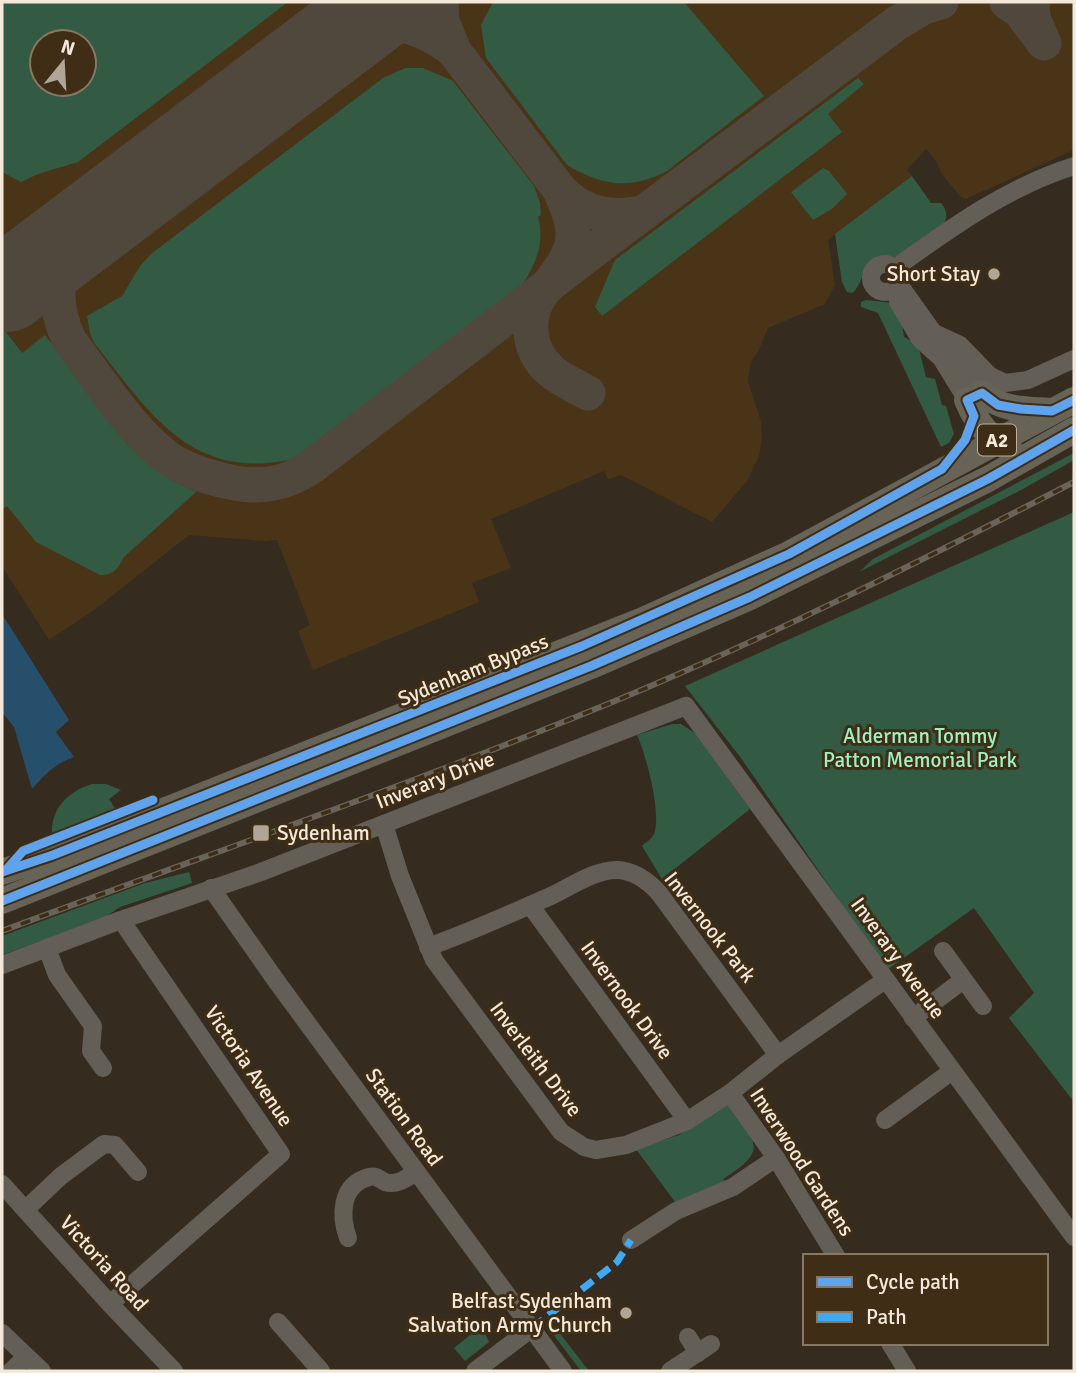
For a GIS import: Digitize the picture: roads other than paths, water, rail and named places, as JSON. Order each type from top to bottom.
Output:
[{"type":"highway","points":[[974,403],[1007,407],[1063,405]]},
{"type":"highway","points":[[974,403],[996,441],[1016,449],[1049,444]]},
{"type":"highway","points":[[942,470],[965,440],[974,403]]},
{"type":"highway","name":"Sydenham Bypass","points":[[2,873],[619,630],[789,554],[1063,405]]},
{"type":"highway","name":"Sydenham Bypass","points":[[2,901],[591,666],[750,597],[988,479],[1074,430]]},
{"type":"street","points":[[894,281],[964,219],[1021,187],[1074,166]]},
{"type":"street","points":[[894,281],[934,333],[974,403]]},
{"type":"street","points":[[894,281],[903,307],[920,339],[941,358],[974,403]]},
{"type":"street","points":[[934,333],[960,345],[990,376],[1005,383],[1028,380],[1074,359]]},
{"type":"street","name":"Inverary Drive","points":[[2,965],[121,920],[261,872],[686,706]]},
{"type":"street","name":"Inverary Avenue","points":[[686,706],[1074,1237]]},
{"type":"street","name":"Inverleith Drive","points":[[384,824],[400,876],[428,947],[443,974],[561,1132],[570,1140],[596,1150],[626,1145],[687,1121],[730,1093],[778,1055],[885,979]]},
{"type":"street","name":"Invernook Park","points":[[428,947],[481,927],[606,872],[628,871],[641,877],[659,893],[778,1055]]},
{"type":"street","name":"Station Road","points":[[211,888],[563,1371]]},
{"type":"street","name":"Invernook Drive","points":[[530,905],[687,1121]]},
{"type":"street","name":"Victoria Avenue","points":[[110,1304],[281,1154],[121,920]]},
{"type":"street","points":[[47,948],[57,975],[93,1026],[91,1051],[103,1068]]},
{"type":"street","points":[[943,951],[983,1006]]},
{"type":"street","points":[[914,1017],[964,980]]},
{"type":"street","points":[[885,1121],[952,1071]]},
{"type":"street","name":"Inverwood Gardens","points":[[730,1093],[776,1158],[835,1254]]},
{"type":"street","points":[[26,1209],[81,1160],[104,1144],[115,1145],[138,1172]]},
{"type":"street","points":[[631,1240],[676,1211],[733,1187],[776,1158]]},
{"type":"street","points":[[340,1229],[347,1194],[357,1183],[370,1177],[392,1183],[399,1182],[416,1172]]},
{"type":"street","name":"Victoria Road","points":[[2,1184],[164,1368]]},
{"type":"street","points":[[278,1322],[321,1371]]},
{"type":"street","points":[[475,1371],[532,1328]]},
{"type":"street","points":[[2,1332],[42,1371]]},
{"type":"street","points":[[670,1371],[705,1349],[688,1336]]},
{"type":"street","points":[[891,1345],[907,1371]]},
{"type":"street","points":[[11,1371],[26,1357]]},
{"type":"water","points":[[2,614],[69,720],[56,732],[74,757],[51,770],[32,789],[14,727],[2,712]]},
{"type":"railway","points":[[2,931],[386,790],[615,701],[847,596],[1074,482]]},
{"type":"place","name":"Short Stay","points":[[994,274]]},
{"type":"place","name":"Sydenham","points":[[261,833]]},
{"type":"place","name":"Belfast Sydenham Salvation Army Church","points":[[626,1313]]},
{"type":"park label","name":"Alderman Tommy Patton Memorial Park","points":[[920,748]]}]
